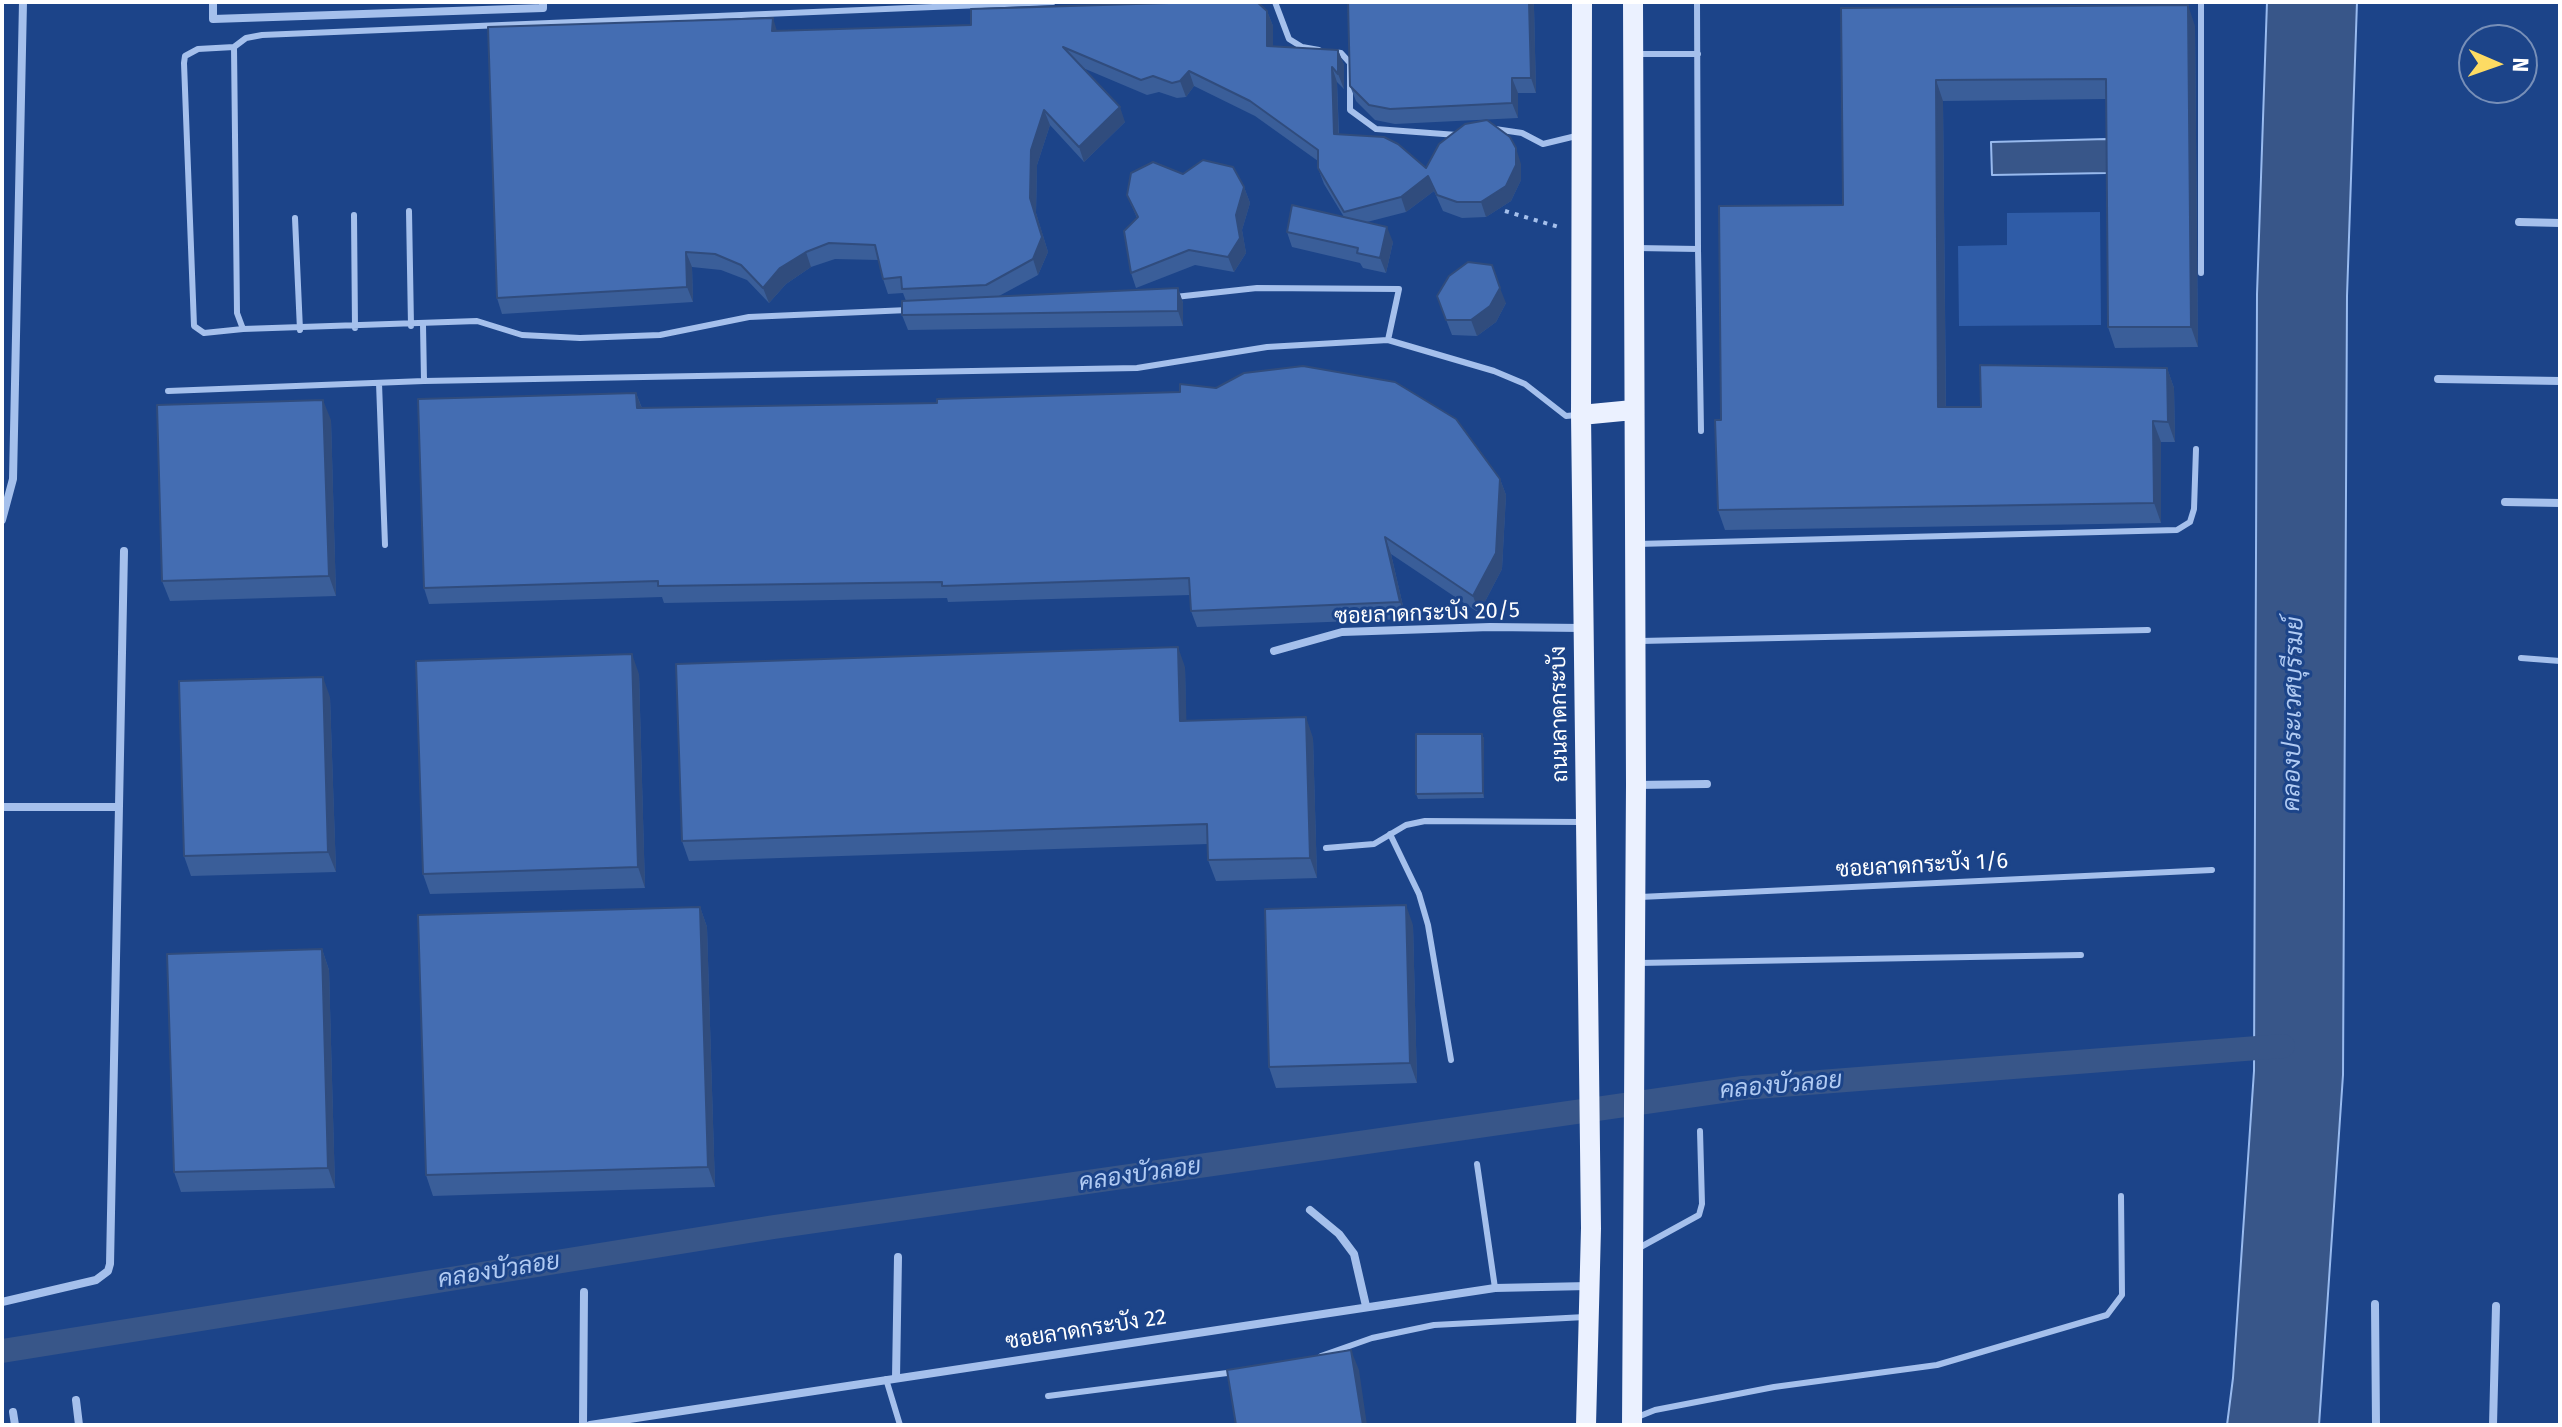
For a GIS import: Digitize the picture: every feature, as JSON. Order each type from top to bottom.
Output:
[{"type":"main road","name":"ถนนลาดกระบัง","points":[[1582,2],[1581,415],[1591,1228],[1586,1425]]},
{"type":"main road","points":[[1632,1422],[1636,785],[1633,641],[1633,2]]},
{"type":"main road","points":[[1581,415],[1633,410]]},
{"type":"street","points":[[2,520],[13,479],[23,2]]},
{"type":"street","points":[[213,2],[213,19],[543,8],[543,2]]},
{"type":"street","points":[[380,2],[380,13]]},
{"type":"street","points":[[2519,222],[2560,223]]},
{"type":"street","points":[[2438,379],[2560,381]]},
{"type":"street","points":[[2505,502],[2560,503]]},
{"type":"street","points":[[2,1302],[96,1280],[108,1271],[110,1264],[124,551]]},
{"type":"street","name":"ซอยลาดกระบัง 20/5","points":[[1274,651],[1342,632],[1490,627],[1583,628]]},
{"type":"street","points":[[1636,785],[1707,784]]},
{"type":"street","points":[[2,807],[119,807]]},
{"type":"street","points":[[1310,1210],[1339,1234],[1354,1254],[1366,1306]]},
{"type":"street","points":[[891,1379],[898,1257]]},
{"type":"street","name":"ซอยลาดกระบัง 22","points":[[590,1425],[1495,1288],[1589,1286]]},
{"type":"street","points":[[583,1425],[584,1292]]},
{"type":"street","points":[[2375,1304],[2376,1425]]},
{"type":"street","points":[[2493,1425],[2496,1306]]},
{"type":"street","points":[[76,1400],[79,1425]]},
{"type":"street","points":[[13,1412],[15,1425]]},
{"type":"lane","points":[[920,309],[749,317],[695,331],[593,337],[522,335],[477,321],[204,333],[194,326],[185,56],[198,49],[234,47],[246,38],[262,35],[1053,2]]},
{"type":"lane","points":[[1275,2],[1289,39],[1302,47],[1341,53],[1350,63],[1350,110],[1376,129],[1466,133]]},
{"type":"lane","points":[[1697,2],[1701,431]]},
{"type":"lane","points":[[2201,2],[2201,273]]},
{"type":"lane","points":[[234,47],[237,313],[243,329]]},
{"type":"lane","points":[[1633,54],[1698,54]]},
{"type":"lane","points":[[1486,130],[1522,133],[1543,144],[1583,134]]},
{"type":"lane","points":[[409,211],[411,326]]},
{"type":"lane","points":[[354,215],[355,328]]},
{"type":"lane","points":[[295,218],[300,330]]},
{"type":"lane","points":[[1634,248],[1698,249]]},
{"type":"lane","points":[[1173,298],[1257,288],[1399,289],[1388,340]]},
{"type":"lane","points":[[423,325],[424,381]]},
{"type":"lane","points":[[168,391],[424,381],[933,375],[1137,368],[1267,347],[1388,340],[1494,371],[1525,384],[1566,416],[1581,415]]},
{"type":"lane","points":[[379,383],[385,545]]},
{"type":"lane","points":[[1633,544],[2177,530],[2190,522],[2194,509],[2196,449]]},
{"type":"lane","points":[[1633,641],[2148,630]]},
{"type":"lane","points":[[2521,658],[2560,661]]},
{"type":"lane","points":[[1326,848],[1374,844],[1390,834],[1425,821],[1585,821]]},
{"type":"lane","points":[[1390,834],[1419,894],[1428,925],[1451,1060]]},
{"type":"lane","name":"ซอยลาดกระบัง 1/6","points":[[1635,897],[2212,870]]},
{"type":"lane","points":[[1634,962],[2081,955]]},
{"type":"lane","points":[[1632,1253],[1655,1236],[1699,1215],[1702,1204],[1700,1131]]},
{"type":"lane","points":[[1477,1164],[1495,1288]]},
{"type":"lane","points":[[1632,1422],[1655,1410],[1774,1387],[1937,1365],[2107,1315],[2122,1295],[2121,1196]]},
{"type":"lane","points":[[1314,1358],[1372,1338],[1434,1325],[1589,1317]]},
{"type":"lane","points":[[1048,1396],[1246,1371]]},
{"type":"lane","points":[[891,1379],[900,1425]]},
{"type":"path","points":[[1505,211],[1570,230]]},
{"type":"shaded area","points":[[2100,212],[2101,325],[1959,326],[1958,246],[2007,245],[2007,213]]},
{"type":"water","name":"คลองประเวศบุรีรมย์","points":[[2267,2],[2357,2],[2347,296],[2343,1075],[2319,1425],[2227,1425],[2233,1378],[2254,1071],[2257,294]]},
{"type":"water","points":[[2107,139],[2107,173],[1992,175],[1991,142]]},
{"type":"building","points":[[1257,2],[1267,11],[1267,46],[1338,50],[1338,74],[1332,67],[1334,134],[1384,137],[1398,144],[1426,168],[1439,144],[1465,124],[1487,120],[1510,137],[1516,148],[1516,165],[1506,186],[1481,202],[1457,202],[1437,195],[1428,176],[1401,197],[1344,212],[1318,168],[1318,150],[1250,101],[1189,71],[1180,81],[1172,83],[1153,76],[1141,80],[1063,47],[1120,107],[1079,147],[1044,110],[1031,150],[1030,198],[1042,237],[1033,259],[986,285],[902,289],[901,277],[883,279],[875,245],[829,243],[806,252],[780,268],[763,288],[741,265],[715,254],[686,252],[687,287],[497,298],[488,27],[773,18],[772,31],[971,25],[971,9]]},
{"type":"building","points":[[1348,2],[1529,2],[1531,78],[1512,78],[1512,103],[1390,109],[1369,105],[1350,86]]},
{"type":"building","points":[[2188,5],[2191,327],[2108,327],[2106,79],[1936,80],[1938,407],[1981,407],[1980,365],[2167,368],[2168,422],[2153,421],[2154,503],[1718,510],[1715,420],[1721,420],[1719,206],[1843,205],[1841,8]]},
{"type":"building","points":[[1203,160],[1233,167],[1244,187],[1236,215],[1240,238],[1228,257],[1189,250],[1131,273],[1124,231],[1138,217],[1127,195],[1131,173],[1153,162],[1183,174]]},
{"type":"building","points":[[1292,205],[1387,227],[1380,258],[1357,253],[1358,248],[1287,232]]},
{"type":"building","points":[[1468,262],[1492,265],[1500,288],[1490,306],[1471,320],[1446,320],[1437,296],[1449,276]]},
{"type":"building","points":[[1178,288],[1178,311],[902,315],[902,301]]},
{"type":"building","points":[[1303,366],[1395,382],[1456,419],[1500,479],[1496,553],[1473,596],[1385,537],[1400,602],[1191,611],[1189,578],[942,586],[942,582],[658,586],[658,581],[424,588],[418,399],[636,393],[637,408],[937,403],[937,399],[1180,392],[1180,384],[1216,388],[1244,373]]},
{"type":"building","points":[[323,400],[329,576],[162,581],[157,405]]},
{"type":"building","points":[[1178,647],[1180,721],[1306,717],[1310,858],[1208,860],[1207,824],[682,841],[676,664]]},
{"type":"building","points":[[632,654],[638,867],[423,874],[416,661]]},
{"type":"building","points":[[323,677],[328,852],[184,856],[179,681]]},
{"type":"building","points":[[1416,734],[1482,734],[1483,793],[1416,794]]},
{"type":"building","points":[[1406,905],[1410,1063],[1269,1067],[1265,909]]},
{"type":"building","points":[[700,907],[708,1167],[426,1175],[418,915]]},
{"type":"building","points":[[322,949],[328,1168],[174,1172],[167,954]]},
{"type":"building","points":[[1351,1350],[1363,1425],[1236,1425],[1227,1370]]},
{"type":"waterway","name":"คลองบัวลอย","points":[[2,1351],[774,1227],[1743,1088],[2283,1046]]}]
